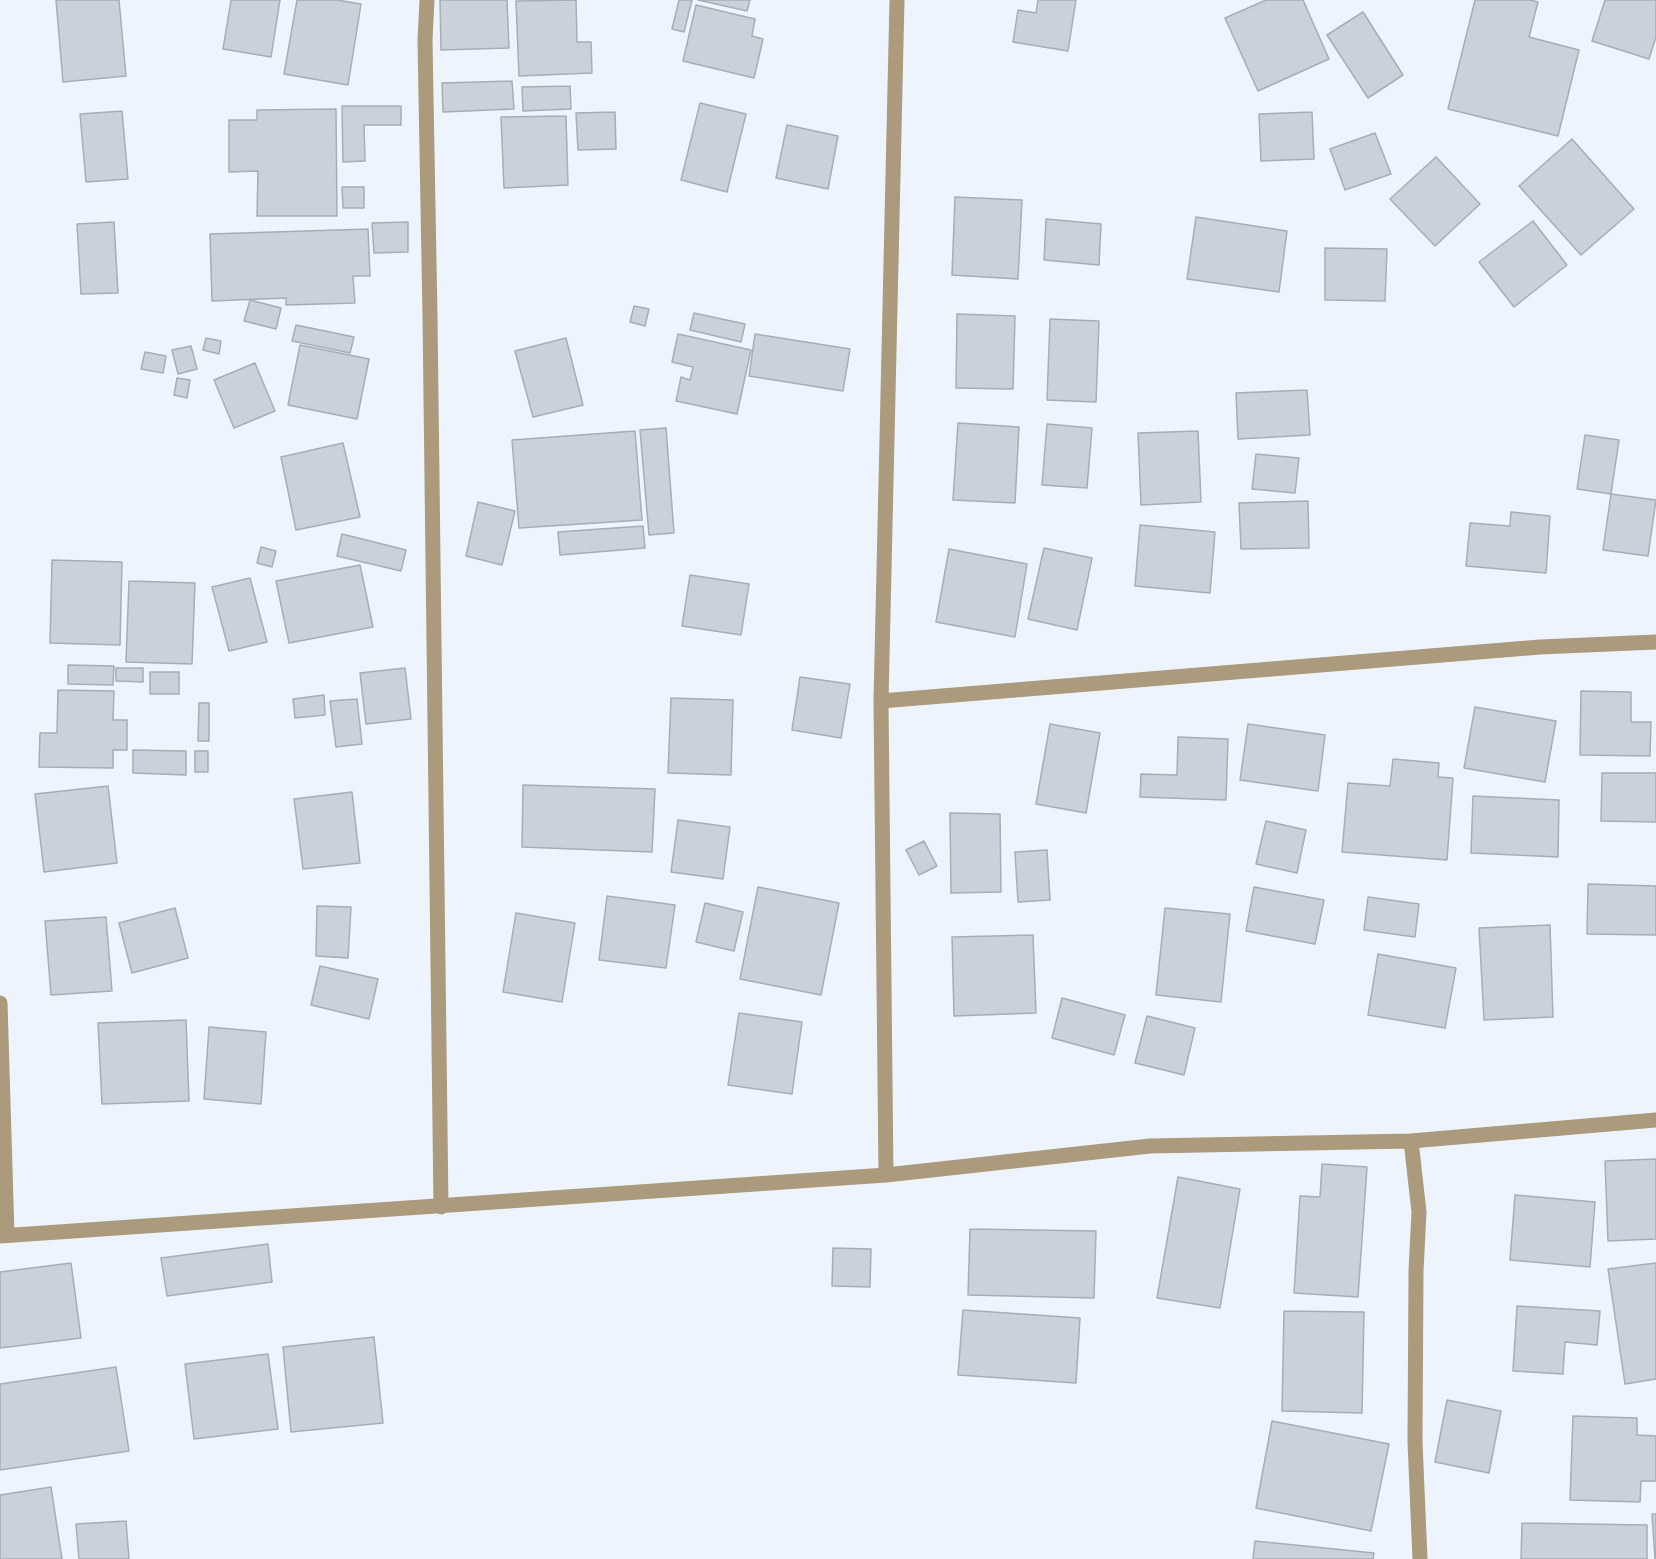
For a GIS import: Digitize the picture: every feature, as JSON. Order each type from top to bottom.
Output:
[{"type":"street","points":[[427,0],[425,40],[441,1207]]},
{"type":"street","points":[[886,1176],[881,701],[897,0]]},
{"type":"street","points":[[881,701],[1540,647],[1656,642]]},
{"type":"street","points":[[0,1003],[4,1236],[886,1176],[1150,1146],[1411,1142],[1656,1120]]},
{"type":"street","points":[[1411,1142],[1419,1212],[1416,1271],[1415,1442],[1420,1559]]},
{"type":"building","points":[[56,0],[119,0],[126,76],[63,82]]},
{"type":"building","points":[[231,0],[280,0],[271,57],[223,49]]},
{"type":"building","points":[[297,0],[337,0],[361,4],[348,85],[284,74]]},
{"type":"building","points":[[440,0],[507,0],[509,48],[441,50]]},
{"type":"building","points":[[576,0],[577,42],[591,42],[592,73],[519,76],[516,1]]},
{"type":"building","points":[[679,0],[692,0],[684,32],[672,29]]},
{"type":"building","points":[[698,0],[750,0],[747,11]]},
{"type":"building","points":[[1038,0],[1076,0],[1068,51],[1013,42],[1018,10],[1036,13]]},
{"type":"building","points":[[1266,0],[1303,0],[1329,59],[1258,91],[1225,18]]},
{"type":"building","points":[[1475,0],[1538,2],[1529,37],[1579,50],[1558,136],[1448,109]]},
{"type":"building","points":[[1605,0],[1656,0],[1656,37],[1649,59],[1592,41]]},
{"type":"building","points":[[696,5],[755,19],[752,36],[763,39],[754,78],[683,61]]},
{"type":"building","points":[[1363,12],[1403,75],[1368,98],[1327,35]]},
{"type":"building","points":[[512,81],[514,109],[443,112],[442,83]]},
{"type":"building","points":[[570,86],[571,109],[523,111],[522,87]]},
{"type":"building","points":[[700,103],[746,114],[727,192],[681,180]]},
{"type":"building","points":[[342,106],[401,106],[401,125],[364,125],[365,161],[343,162]]},
{"type":"building","points":[[336,109],[337,216],[257,216],[258,171],[229,172],[229,120],[257,120],[257,110]]},
{"type":"building","points":[[122,111],[128,179],[86,182],[80,114]]},
{"type":"building","points":[[615,112],[616,149],[578,150],[576,113]]},
{"type":"building","points":[[1312,112],[1314,159],[1261,161],[1259,114]]},
{"type":"building","points":[[566,116],[568,185],[504,188],[501,117]]},
{"type":"building","points":[[787,125],[838,136],[828,189],[776,178]]},
{"type":"building","points":[[1375,133],[1391,174],[1345,190],[1330,149]]},
{"type":"building","points":[[1572,139],[1634,209],[1581,255],[1519,186]]},
{"type":"building","points":[[1436,157],[1480,204],[1435,246],[1390,199]]},
{"type":"building","points":[[342,187],[364,187],[364,208],[343,208]]},
{"type":"building","points":[[955,197],[1022,200],[1018,279],[952,275]]},
{"type":"building","points":[[1196,217],[1287,231],[1279,292],[1187,279]]},
{"type":"building","points":[[1046,219],[1101,224],[1099,265],[1044,260]]},
{"type":"building","points":[[1533,221],[1567,265],[1514,307],[1479,262]]},
{"type":"building","points":[[114,222],[118,293],[81,294],[77,224]]},
{"type":"building","points":[[408,222],[408,252],[374,253],[372,223]]},
{"type":"building","points":[[368,229],[370,276],[353,276],[355,303],[286,305],[286,298],[212,301],[210,234]]},
{"type":"building","points":[[1325,248],[1387,249],[1385,301],[1325,300]]},
{"type":"building","points":[[250,300],[281,308],[276,329],[244,321]]},
{"type":"building","points":[[634,306],[649,309],[645,326],[630,322]]},
{"type":"building","points":[[694,313],[745,324],[741,342],[690,330]]},
{"type":"building","points":[[957,314],[1015,316],[1013,389],[956,388]]},
{"type":"building","points":[[1050,319],[1099,321],[1096,402],[1047,400]]},
{"type":"building","points":[[296,325],[354,337],[350,353],[292,341]]},
{"type":"building","points":[[678,334],[751,350],[737,414],[676,401],[681,377],[690,380],[693,367],[672,362]]},
{"type":"building","points":[[755,334],[850,349],[843,391],[749,376]]},
{"type":"building","points":[[206,338],[221,341],[219,354],[203,350]]},
{"type":"building","points":[[566,338],[583,405],[533,417],[515,351]]},
{"type":"building","points":[[300,345],[369,359],[357,419],[288,405]]},
{"type":"building","points":[[191,346],[197,369],[178,374],[172,350]]},
{"type":"building","points":[[145,352],[166,356],[163,373],[141,369]]},
{"type":"building","points":[[255,363],[275,411],[234,428],[214,380]]},
{"type":"building","points":[[177,378],[190,380],[187,398],[174,395]]},
{"type":"building","points":[[1307,390],[1310,435],[1238,439],[1236,393]]},
{"type":"building","points":[[958,423],[1019,427],[1015,503],[953,500]]},
{"type":"building","points":[[1047,424],[1092,428],[1087,488],[1042,485]]},
{"type":"building","points":[[666,428],[674,533],[649,535],[640,430]]},
{"type":"building","points":[[635,431],[642,520],[519,528],[512,440]]},
{"type":"building","points":[[1198,431],[1201,502],[1141,505],[1138,433]]},
{"type":"building","points":[[1585,435],[1619,440],[1611,494],[1577,489]]},
{"type":"building","points":[[343,443],[360,517],[296,530],[281,457]]},
{"type":"building","points":[[1256,454],[1299,458],[1295,493],[1252,489]]},
{"type":"building","points":[[1611,494],[1656,500],[1648,556],[1603,550]]},
{"type":"building","points":[[1308,501],[1309,548],[1241,549],[1239,503]]},
{"type":"building","points":[[478,502],[515,511],[502,565],[466,556]]},
{"type":"building","points":[[1511,512],[1550,516],[1546,573],[1466,566],[1470,523],[1510,526]]},
{"type":"building","points":[[1140,525],[1215,532],[1210,593],[1135,586]]},
{"type":"building","points":[[643,526],[645,548],[560,555],[558,532]]},
{"type":"building","points":[[342,534],[406,550],[401,571],[337,556]]},
{"type":"building","points":[[261,547],[276,551],[272,567],[257,563]]},
{"type":"building","points":[[1044,548],[1092,558],[1077,630],[1028,619]]},
{"type":"building","points":[[949,549],[1027,564],[1015,637],[936,622]]},
{"type":"building","points":[[52,560],[122,562],[120,645],[50,643]]},
{"type":"building","points":[[360,565],[373,627],[289,643],[276,581]]},
{"type":"building","points":[[690,575],[749,584],[741,635],[682,626]]},
{"type":"building","points":[[250,578],[267,642],[229,651],[212,587]]},
{"type":"building","points":[[129,581],[195,583],[192,664],[126,662]]},
{"type":"building","points":[[68,665],[114,666],[113,685],[68,684]]},
{"type":"building","points":[[116,668],[143,668],[143,682],[116,681]]},
{"type":"building","points":[[405,668],[411,719],[366,724],[360,673]]},
{"type":"building","points":[[150,672],[179,672],[179,694],[150,694]]},
{"type":"building","points":[[800,677],[850,684],[841,738],[792,730]]},
{"type":"building","points":[[58,690],[114,691],[113,720],[127,720],[127,750],[113,750],[113,768],[39,767],[40,733],[57,733]]},
{"type":"building","points":[[1581,691],[1631,692],[1631,722],[1651,722],[1650,756],[1580,755]]},
{"type":"building","points":[[324,695],[325,715],[295,718],[293,699]]},
{"type":"building","points":[[671,698],[733,700],[731,775],[668,773]]},
{"type":"building","points":[[357,699],[362,744],[336,747],[330,701]]},
{"type":"building","points":[[199,703],[209,703],[209,741],[198,741]]},
{"type":"building","points":[[1475,707],[1556,721],[1545,782],[1464,768]]},
{"type":"building","points":[[1050,724],[1100,733],[1086,813],[1036,804]]},
{"type":"building","points":[[1248,724],[1325,735],[1318,791],[1240,780]]},
{"type":"building","points":[[1178,737],[1228,739],[1226,800],[1140,797],[1141,774],[1177,775]]},
{"type":"building","points":[[133,750],[186,751],[186,775],[133,773]]},
{"type":"building","points":[[195,751],[208,751],[208,772],[195,772]]},
{"type":"building","points":[[1393,759],[1439,763],[1438,777],[1453,778],[1447,860],[1342,852],[1348,783],[1390,786]]},
{"type":"building","points":[[1602,773],[1656,773],[1656,822],[1601,821]]},
{"type":"building","points":[[523,785],[655,789],[652,852],[522,847]]},
{"type":"building","points":[[108,786],[117,863],[44,872],[35,794]]},
{"type":"building","points":[[352,792],[360,863],[303,869],[294,799]]},
{"type":"building","points":[[1473,796],[1559,800],[1558,857],[1471,853]]},
{"type":"building","points":[[950,813],[1000,814],[1001,892],[951,893]]},
{"type":"building","points":[[678,820],[730,827],[723,879],[671,872]]},
{"type":"building","points":[[1266,821],[1306,830],[1297,873],[1256,864]]},
{"type":"building","points":[[924,841],[937,866],[919,875],[906,850]]},
{"type":"building","points":[[1047,850],[1050,900],[1018,902],[1015,852]]},
{"type":"building","points":[[1588,884],[1656,886],[1656,935],[1587,934]]},
{"type":"building","points":[[758,887],[839,903],[821,995],[740,979]]},
{"type":"building","points":[[1254,887],[1324,900],[1315,944],[1246,931]]},
{"type":"building","points":[[607,896],[675,905],[666,968],[599,960]]},
{"type":"building","points":[[1368,897],[1419,904],[1415,937],[1364,930]]},
{"type":"building","points":[[705,903],[743,912],[734,951],[696,942]]},
{"type":"building","points":[[317,906],[351,907],[348,958],[316,956]]},
{"type":"building","points":[[175,908],[188,958],[132,973],[119,923]]},
{"type":"building","points":[[1165,908],[1230,914],[1221,1002],[1156,995]]},
{"type":"building","points":[[516,913],[575,923],[562,1002],[503,992]]},
{"type":"building","points":[[106,917],[112,991],[51,995],[45,921]]},
{"type":"building","points":[[1550,925],[1553,1017],[1484,1020],[1479,928]]},
{"type":"building","points":[[1033,935],[1036,1013],[954,1016],[952,937]]},
{"type":"building","points":[[1378,954],[1456,968],[1445,1028],[1368,1015]]},
{"type":"building","points":[[320,966],[378,979],[369,1019],[311,1005]]},
{"type":"building","points":[[1062,998],[1125,1015],[1114,1055],[1052,1038]]},
{"type":"building","points":[[739,1013],[802,1022],[792,1094],[728,1085]]},
{"type":"building","points":[[1147,1016],[1195,1028],[1184,1075],[1135,1063]]},
{"type":"building","points":[[186,1020],[189,1101],[102,1104],[98,1023]]},
{"type":"building","points":[[209,1027],[266,1032],[261,1104],[204,1099]]},
{"type":"building","points":[[1656,1159],[1656,1239],[1608,1241],[1605,1161]]},
{"type":"building","points":[[1322,1164],[1367,1167],[1358,1297],[1294,1293],[1300,1196],[1320,1197]]},
{"type":"building","points":[[1178,1177],[1240,1189],[1220,1308],[1157,1298]]},
{"type":"building","points":[[1515,1195],[1595,1202],[1590,1267],[1510,1260]]},
{"type":"building","points":[[970,1229],[1096,1231],[1094,1298],[968,1295]]},
{"type":"building","points":[[268,1244],[272,1282],[167,1296],[161,1258]]},
{"type":"building","points":[[833,1248],[871,1249],[870,1287],[832,1286]]},
{"type":"building","points":[[71,1263],[81,1338],[0,1348],[0,1272]]},
{"type":"building","points":[[1656,1263],[1656,1379],[1625,1384],[1608,1269]]},
{"type":"building","points":[[1517,1306],[1600,1311],[1597,1345],[1565,1342],[1563,1374],[1513,1371]]},
{"type":"building","points":[[963,1310],[1080,1318],[1076,1383],[958,1375]]},
{"type":"building","points":[[1284,1311],[1364,1312],[1362,1413],[1282,1411]]},
{"type":"building","points":[[374,1337],[383,1423],[291,1432],[283,1347]]},
{"type":"building","points":[[268,1354],[278,1429],[194,1439],[185,1364]]},
{"type":"building","points":[[116,1367],[129,1451],[0,1470],[0,1384]]},
{"type":"building","points":[[1447,1400],[1501,1411],[1489,1473],[1435,1462]]},
{"type":"building","points":[[1573,1416],[1637,1418],[1637,1435],[1656,1436],[1656,1481],[1641,1481],[1640,1502],[1570,1500]]},
{"type":"building","points":[[1272,1421],[1389,1444],[1371,1531],[1256,1508]]},
{"type":"building","points":[[51,1487],[62,1559],[0,1559],[0,1495]]},
{"type":"building","points":[[1652,1514],[1656,1514],[1656,1559],[1655,1559]]},
{"type":"building","points":[[126,1521],[129,1559],[79,1559],[76,1524]]},
{"type":"building","points":[[1522,1523],[1647,1525],[1647,1559],[1521,1559]]},
{"type":"building","points":[[1255,1541],[1374,1553],[1373,1559],[1253,1559]]}]
